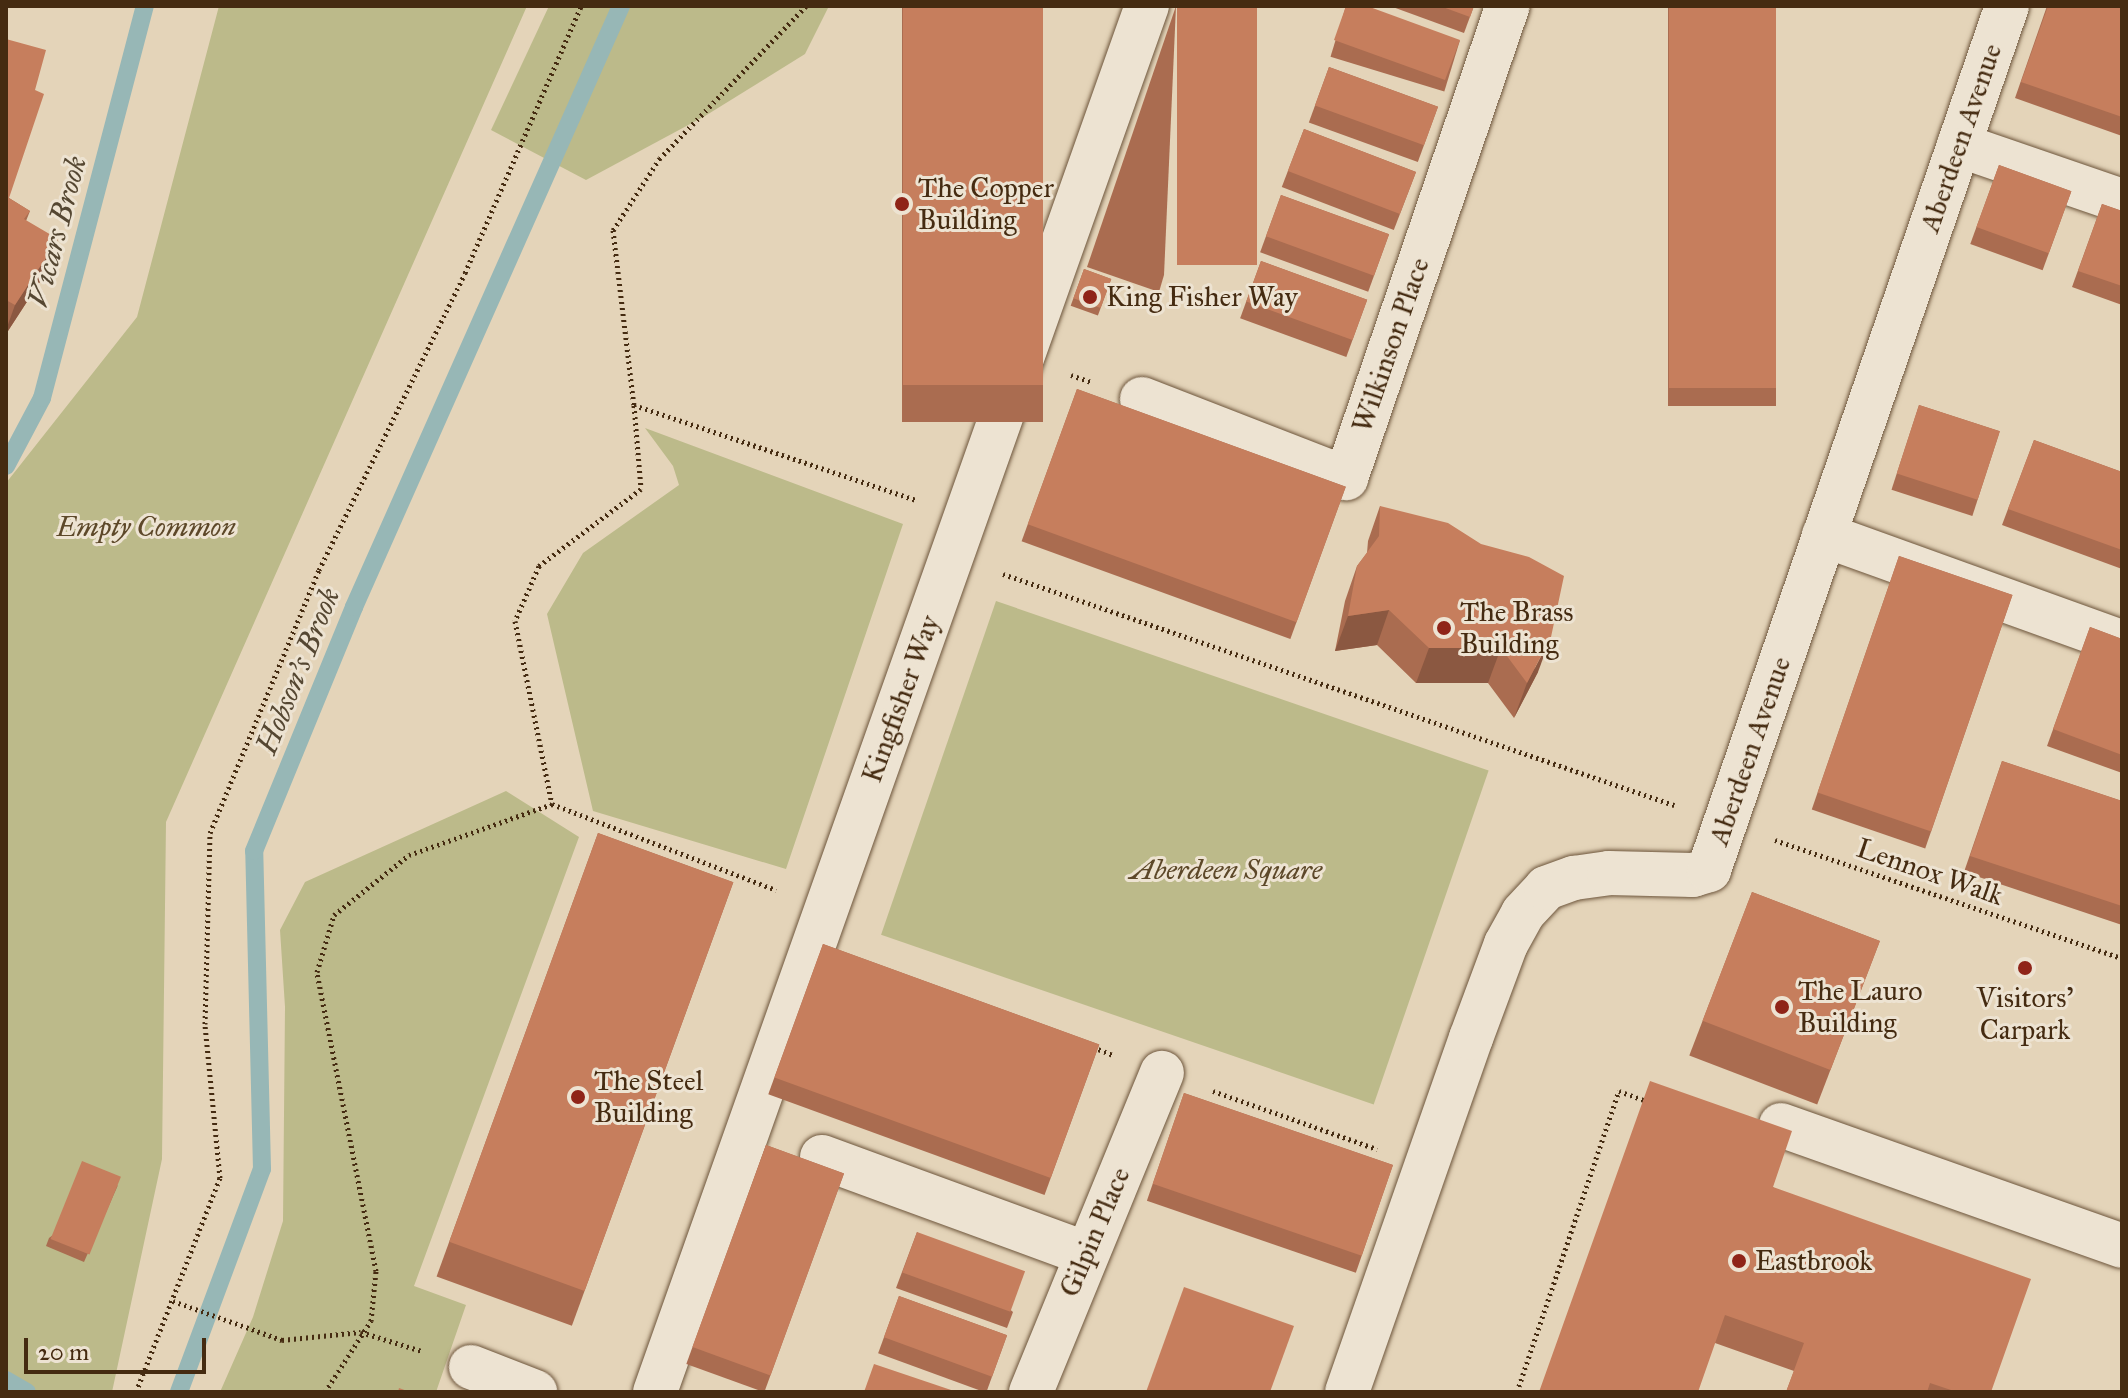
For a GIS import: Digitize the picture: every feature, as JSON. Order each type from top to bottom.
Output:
[{"type":"street","name":"Kingfisher Way","points":[[655,1392],[1147,6]]},
{"type":"street","name":"Wilkinson Place","points":[[1142,399],[1346,478],[1508,6]]},
{"type":"street","name":"Aberdeen Avenue","points":[[1347,1392],[1471,1038],[1506,944],[1523,913],[1546,888],[1574,878],[1609,873],[1693,875],[1709,870],[2007,6]]},
{"type":"street","points":[[1959,145],[2122,201]]},
{"type":"street","points":[[1824,535],[2122,642]]},
{"type":"street","name":"Gilpin Place","points":[[1031,1392],[1085,1253],[1162,1073]]},
{"type":"street","points":[[1781,1125],[2122,1246]]},
{"type":"street","points":[[822,1157],[1085,1253]]},
{"type":"street","points":[[471,1367],[535,1392]]},
{"type":"path","points":[[136,1392],[220,1178],[205,1024],[210,833],[319,570],[465,273],[581,6]]},
{"type":"path","points":[[552,804],[515,621],[539,566],[641,489],[613,230],[660,158],[806,6]]},
{"type":"path","points":[[1022,359],[1142,399]]},
{"type":"path","name":"Lennox Walk","points":[[634,405],[959,537],[1725,823],[2122,958]]},
{"type":"path","points":[[325,1392],[361,1332],[371,1321],[376,1271],[317,972],[334,915],[409,855],[552,804],[826,910]]},
{"type":"path","points":[[1517,1392],[1619,1091],[1649,1101]]},
{"type":"path","points":[[173,1301],[282,1340],[361,1332],[471,1367]]},
{"type":"green space","name":"Empty Common","points":[[219,6],[527,6],[166,822],[162,1159],[112,1392],[6,1392],[6,483],[137,317]]},
{"type":"green space","points":[[549,6],[829,6],[805,54],[705,116],[586,180],[491,130]]},
{"type":"green space","points":[[645,428],[903,524],[786,869],[593,811],[547,614],[583,553],[679,485],[673,466]]},
{"type":"green space","name":"Aberdeen Square","points":[[996,601],[1489,771],[1374,1104],[881,935]]},
{"type":"green space","points":[[506,791],[579,837],[414,1286],[466,1305],[436,1392],[220,1392],[253,1317],[283,1221],[285,1007],[280,930],[305,882]]},
{"type":"building","points":[[903,6],[1043,6],[1043,385],[903,385]]},
{"type":"building","points":[[1177,6],[1257,6],[1257,265],[1177,265]]},
{"type":"building","points":[[1346,6],[1367,6],[1460,40],[1445,80],[1334,40]]},
{"type":"building","points":[[1440,6],[1474,6],[1470,17]]},
{"type":"building","points":[[1669,6],[1776,6],[1776,388],[1669,388]]},
{"type":"building","points":[[2048,6],[2122,6],[2122,117],[2021,82]]},
{"type":"building","points":[[6,39],[46,50],[35,90],[44,94],[9,198],[30,211],[24,219],[58,239],[15,305],[6,300]]},
{"type":"building","points":[[1329,67],[1438,107],[1424,145],[1315,106]]},
{"type":"building","points":[[1304,129],[1416,172],[1400,214],[1288,171]]},
{"type":"building","points":[[1999,165],[2071,191],[2049,253],[1976,227]]},
{"type":"building","points":[[1281,195],[1389,234],[1374,276],[1266,236]]},
{"type":"building","points":[[2102,204],[2122,211],[2122,286],[2078,271]]},
{"type":"building","points":[[1261,261],[1367,300],[1352,340],[1246,301]]},
{"type":"building","name":"King Fisher Way","points":[[1084,269],[1111,279],[1101,308],[1073,298]]},
{"type":"building","points":[[1077,389],[1346,487],[1297,622],[1028,524]]},
{"type":"building","points":[[1919,405],[2000,431],[1978,500],[1897,473]]},
{"type":"building","points":[[2034,440],[2122,472],[2122,550],[2008,509]]},
{"type":"building","name":"The Brass Building","points":[[1380,506],[1448,523],[1481,544],[1529,557],[1564,576],[1551,637],[1527,683],[1501,648],[1429,648],[1389,610],[1348,616],[1357,566],[1379,536]]},
{"type":"building","points":[[1899,556],[2012,595],[1931,831],[1818,792]]},
{"type":"building","points":[[2090,627],[2122,639],[2122,755],[2053,729]]},
{"type":"building","points":[[2002,761],[2122,801],[2122,906],[1970,856]]},
{"type":"building","name":"The Steel Building","points":[[598,833],[733,882],[585,1291],[449,1242]]},
{"type":"building","name":"The Lauro Building","points":[[1752,892],[1880,941],[1830,1070],[1703,1021]]},
{"type":"building","points":[[823,944],[1099,1045],[1051,1178],[774,1077]]},
{"type":"building","name":"Eastbrook","points":[[1650,1081],[1792,1131],[1773,1187],[2031,1279],[1991,1392],[1957,1392],[1930,1383],[1927,1392],[1786,1392],[1804,1343],[1725,1315],[1698,1392],[1539,1392]]},
{"type":"building","points":[[1184,1093],[1393,1165],[1362,1256],[1153,1184]]},
{"type":"building","points":[[766,1145],[844,1173],[770,1375],[692,1347]]},
{"type":"building","points":[[82,1161],[121,1177],[89,1255],[51,1239]]},
{"type":"building","points":[[917,1232],[1025,1271],[1010,1312],[902,1272]]},
{"type":"building","points":[[1184,1287],[1294,1326],[1270,1392],[1146,1392]]},
{"type":"building","points":[[899,1296],[1007,1335],[992,1377],[884,1337]]},
{"type":"building","points":[[874,1364],[957,1392],[864,1392]]},
{"type":"waterway","name":"Vicars Brook","points":[[6,466],[42,398],[145,6]]},
{"type":"waterway","name":"Hobson's Brook","points":[[179,1392],[262,1169],[254,851],[354,607],[621,6]]},
{"type":"waterway","points":[[6,1380],[27,1392]]},
{"type":"place","name":"The Copper Building","points":[[902,204]]},
{"type":"place","name":"King Fisher Way","points":[[1090,297]]},
{"type":"place","name":"The Brass Building","points":[[1444,628]]},
{"type":"place","name":"Visitors' Carpark","points":[[2025,968]]},
{"type":"place","name":"The Lauro Building","points":[[1782,1007]]},
{"type":"place","name":"The Steel Building","points":[[578,1097]]},
{"type":"place","name":"Eastbrook","points":[[1739,1261]]}]
